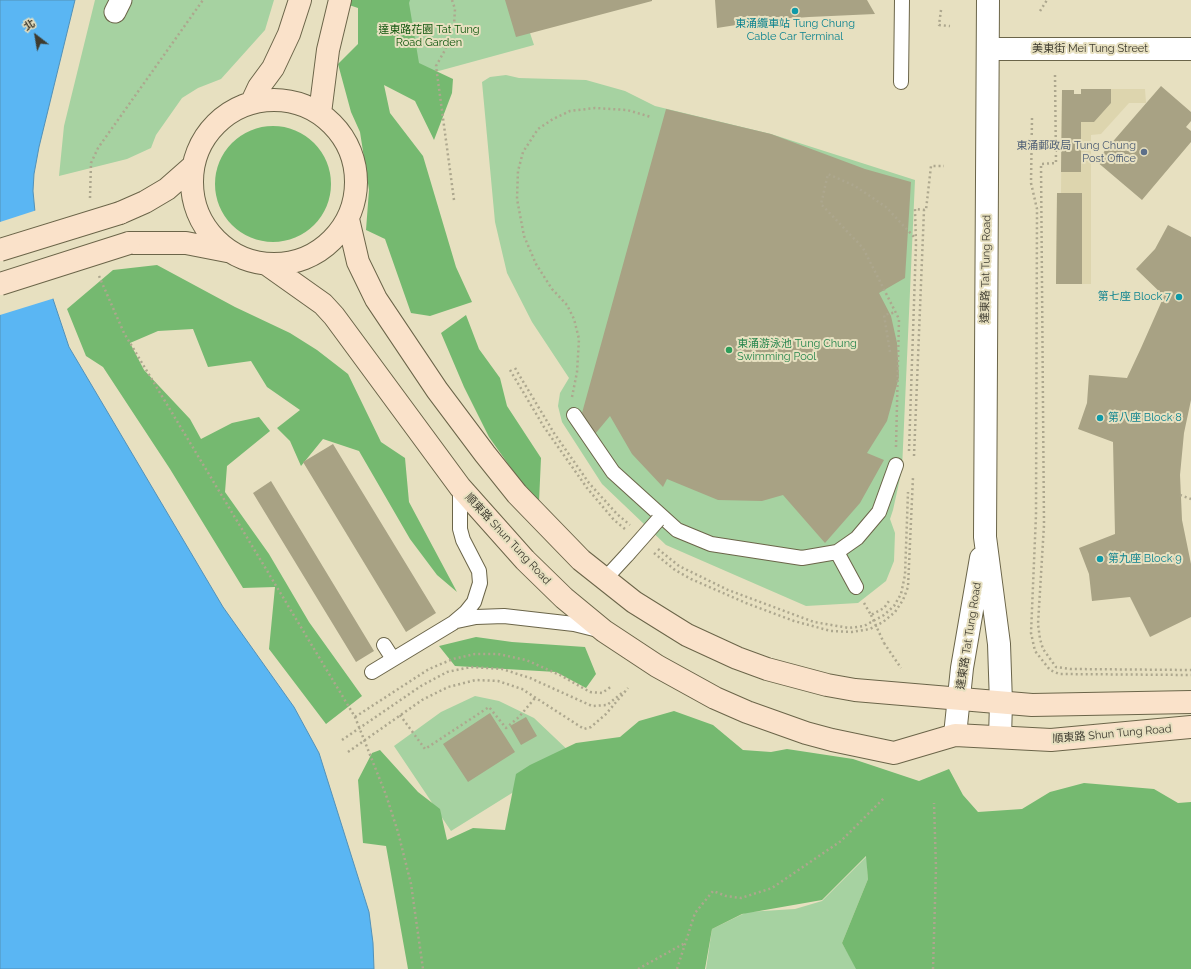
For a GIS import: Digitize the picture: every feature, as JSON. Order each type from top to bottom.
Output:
[{"type":"main road","points":[[252,102],[259,87],[273,68],[288,34],[300,0]]},
{"type":"main road","points":[[320,113],[328,50],[340,0]]},
{"type":"main road","points":[[0,284],[129,243],[186,243],[227,251],[246,260],[268,265],[284,264],[300,260],[314,254],[328,244],[339,233],[348,219],[356,190],[354,161],[341,134],[320,113],[304,105],[287,100],[270,99],[252,102],[230,112],[210,129],[198,148],[192,167],[191,181],[194,206],[200,220],[212,237],[227,251]]},
{"type":"main road","points":[[0,250],[120,213],[145,202],[167,189],[192,167]]},
{"type":"main road","points":[[348,219],[358,262],[376,299],[437,390],[517,494],[551,530],[604,580],[634,602],[687,635],[737,658],[767,669],[808,681],[855,690],[1032,705],[1191,702]]},
{"type":"main road","name":"順東路 Shun Tung Road","points":[[268,265],[323,304],[334,316],[460,487],[525,560],[564,598],[604,631],[657,666],[701,691],[747,712],[806,733],[894,753],[955,735],[1051,740],[1191,727]]},
{"type":"street","name":"達東路 Tat Tung Road","points":[[988,0],[989,49],[987,102],[985,537],[999,644],[1001,702],[1000,737]]},
{"type":"street","name":"美東街 Mei Tung Street","points":[[989,49],[1191,49]]},
{"type":"street","name":"達東路 Tat Tung Road","points":[[955,735],[962,668],[985,537]]},
{"type":"lane","points":[[901,82],[902,0]]},
{"type":"lane","points":[[574,415],[613,472],[660,518],[677,530],[711,544],[802,558],[837,552],[857,538],[879,512],[896,465]]},
{"type":"lane","points":[[372,672],[453,623],[466,612],[474,602],[480,583],[479,571],[463,540],[460,529],[460,487]]},
{"type":"lane","points":[[604,580],[660,518]]},
{"type":"lane","points":[[837,552],[856,587]]},
{"type":"lane","points":[[453,623],[476,617],[504,616],[574,624],[604,631]]},
{"type":"lane","points":[[384,645],[393,659]]},
{"type":"path","points":[[91,205],[91,163],[98,148],[203,0]]},
{"type":"path","points":[[452,0],[455,9],[454,25],[447,34],[448,41],[446,50],[436,66],[454,200]]},
{"type":"path","points":[[1040,11],[1047,0]]},
{"type":"path","points":[[941,10],[939,25],[950,26]]},
{"type":"path","points":[[1055,75],[1056,163],[1041,164],[1044,525],[1038,624],[1040,639],[1043,649],[1056,667],[1070,669],[1191,670]]},
{"type":"path","points":[[574,415],[571,398],[577,372],[579,339],[574,319],[567,305],[552,290],[536,264],[524,236],[517,199],[518,170],[523,152],[538,129],[553,119],[570,111],[595,108],[627,110],[651,117]]},
{"type":"path","points":[[1032,118],[1031,183],[1037,210],[1036,515],[1031,633],[1035,651],[1050,670],[1059,674],[1191,675]]},
{"type":"path","points":[[913,461],[924,210],[926,210],[931,166],[944,166]]},
{"type":"path","points":[[896,465],[899,319],[863,248],[821,204],[828,174],[855,186],[886,207],[915,237],[916,244]]},
{"type":"path","points":[[909,457],[916,244],[915,209],[924,210]]},
{"type":"path","points":[[97,273],[124,333],[356,717],[398,832],[411,884],[423,969]]},
{"type":"path","points":[[890,352],[884,315],[896,312]]},
{"type":"path","points":[[515,368],[554,433],[589,483],[617,514],[634,528]]},
{"type":"path","points":[[510,370],[544,427],[587,488],[614,520],[626,530]]},
{"type":"path","points":[[648,549],[675,570],[746,603],[831,631],[852,632],[870,629],[883,622],[895,612],[904,600],[908,587],[913,469]]},
{"type":"path","points":[[657,547],[679,566],[728,590],[814,622],[849,628],[864,626],[884,615],[894,606],[901,594],[905,575],[908,489]]},
{"type":"path","points":[[1180,495],[1191,499]]},
{"type":"path","points":[[889,601],[884,608],[871,615],[884,644],[901,668]]},
{"type":"path","points":[[356,717],[429,668],[453,659],[475,654],[498,654],[526,660],[554,672],[590,692],[602,692],[612,686]]},
{"type":"path","points":[[342,740],[421,686],[447,672],[471,667],[502,669],[530,678],[592,706],[607,705],[622,693]]},
{"type":"path","points":[[348,752],[422,700],[448,687],[476,680],[498,681],[522,689],[584,729],[591,727],[606,714],[628,688]]},
{"type":"path","points":[[400,715],[425,749],[489,707],[506,728],[519,717],[535,698]]},
{"type":"path","points":[[677,969],[695,913],[713,891],[726,896],[741,898],[772,888],[841,840],[884,798]]},
{"type":"path","points":[[933,969],[936,868],[934,803]]},
{"type":"path","points":[[638,969],[685,943]]},
{"type":"shaded area","points":[[1081,89],[1145,89],[1146,103],[1129,103],[1101,134],[1091,135],[1091,284],[1056,284],[1057,193],[1061,193],[1062,90],[1074,90],[1074,94],[1081,94]]},
{"type":"green space","points":[[95,0],[274,0],[265,30],[221,79],[198,88],[182,98],[156,135],[151,148],[127,159],[59,176],[64,126]]},
{"type":"green space","points":[[334,0],[410,0],[409,3],[419,63],[453,79],[452,93],[434,140],[415,101],[384,85],[390,113],[423,156],[456,267],[472,302],[430,316],[411,313],[385,239],[366,230],[369,190],[360,132],[351,112],[338,64],[358,44],[358,8]]},
{"type":"green space","name":"達東路花園 Tat Tung Road Garden","points":[[397,0],[519,0],[534,45],[402,81]]},
{"type":"green space","name":"東涌游泳池 Tung Chung Swimming Pool","points":[[506,75],[519,78],[586,80],[625,91],[655,106],[771,134],[915,180],[902,469],[890,519],[895,533],[894,561],[886,581],[858,603],[806,606],[666,545],[602,484],[562,422],[558,406],[560,393],[569,378],[532,322],[507,273],[495,222],[482,82],[490,77]]},
{"type":"green space","points":[[273,126],[295,130],[314,143],[327,162],[331,184],[327,206],[314,225],[295,238],[273,242],[251,238],[232,225],[219,206],[215,184],[219,162],[232,143],[251,130]]},
{"type":"green space","points":[[157,265],[235,307],[290,333],[317,350],[348,374],[381,442],[405,458],[409,502],[457,592],[437,575],[410,539],[359,451],[323,439],[301,466],[290,441],[277,428],[300,410],[267,387],[251,361],[208,367],[193,329],[158,331],[130,343],[144,370],[190,419],[201,439],[232,423],[259,417],[270,431],[227,466],[225,492],[269,554],[309,622],[362,696],[326,724],[269,649],[275,587],[243,588],[170,469],[103,367],[86,356],[67,309],[113,270]]},
{"type":"green space","points":[[466,315],[479,349],[500,378],[507,406],[541,458],[539,502],[523,485],[489,437],[464,387],[441,333]]},
{"type":"green space","points":[[476,637],[512,642],[585,647],[596,674],[586,688],[556,672],[455,666],[439,646]]},
{"type":"green space","points":[[475,696],[499,701],[534,718],[573,755],[451,831],[394,746],[441,712]]},
{"type":"green space","points":[[674,711],[713,725],[743,750],[771,752],[787,749],[853,759],[919,781],[949,769],[963,795],[978,812],[1022,809],[1050,792],[1084,783],[1154,789],[1178,803],[1191,802],[1191,969],[856,969],[842,943],[868,879],[866,856],[822,900],[742,914],[712,929],[705,969],[408,969],[386,846],[363,843],[358,780],[372,753],[380,750],[418,792],[440,809],[447,840],[473,828],[505,830],[516,774],[530,765],[576,743],[620,737],[639,721]]},
{"type":"green space","points":[[867,856],[868,879],[842,943],[857,969],[706,969],[712,929],[747,912],[795,909],[822,901]]},
{"type":"water","points":[[0,0],[75,0],[39,147],[34,174],[33,191],[35,212],[53,299],[69,347],[223,607],[294,707],[319,753],[369,912],[373,943],[374,969],[0,969]]},
{"type":"pier","points":[[37,210],[55,298],[0,315],[0,222]]},
{"type":"building","points":[[505,0],[652,0],[652,1],[516,37]]},
{"type":"building","name":"東涌纜車站 Tung Chung Cable Car Terminal","points":[[715,0],[867,0],[875,14],[768,20],[717,28]]},
{"type":"building","name":"東涌郵政局 Tung Chung Post Office","points":[[1161,86],[1191,112],[1191,121],[1186,127],[1191,131],[1191,142],[1142,200],[1096,161]]},
{"type":"building","points":[[1081,89],[1111,89],[1111,103],[1094,122],[1081,122],[1081,172],[1061,172],[1062,90],[1074,90],[1074,94],[1081,94]]},
{"type":"building","points":[[666,109],[771,134],[865,169],[911,182],[905,278],[879,293],[891,316],[897,343],[899,377],[887,421],[867,453],[884,460],[860,503],[825,543],[783,495],[762,501],[718,500],[667,479],[663,487],[632,454],[610,416],[595,434],[582,413]]},
{"type":"building","points":[[1057,193],[1082,193],[1082,284],[1056,284]]},
{"type":"building","points":[[1168,225],[1191,237],[1191,400],[1184,433],[1180,475],[1182,520],[1191,564],[1191,617],[1150,637],[1130,597],[1092,601],[1089,574],[1079,548],[1115,534],[1113,442],[1078,429],[1087,403],[1089,375],[1127,378],[1164,296],[1136,269],[1155,249]]},
{"type":"building","points":[[333,444],[436,613],[406,632],[303,462]]},
{"type":"building","points":[[271,481],[374,651],[356,662],[253,493]]},
{"type":"building","points":[[490,713],[515,752],[468,782],[443,744]]},
{"type":"building","points":[[526,717],[537,736],[521,745],[510,726]]},
{"type":"place","name":"東涌纜車站 Tung Chung Cable Car Terminal","points":[[795,11]]},
{"type":"place","name":"東涌郵政局 Tung Chung Post Office","points":[[1144,152]]},
{"type":"place","name":"第七座 Block 7","points":[[1179,297]]},
{"type":"place","name":"東涌游泳池 Tung Chung Swimming Pool","points":[[729,350]]},
{"type":"place","name":"第八座 Block 8","points":[[1100,418]]},
{"type":"place","name":"第九座 Block 9","points":[[1100,559]]}]
